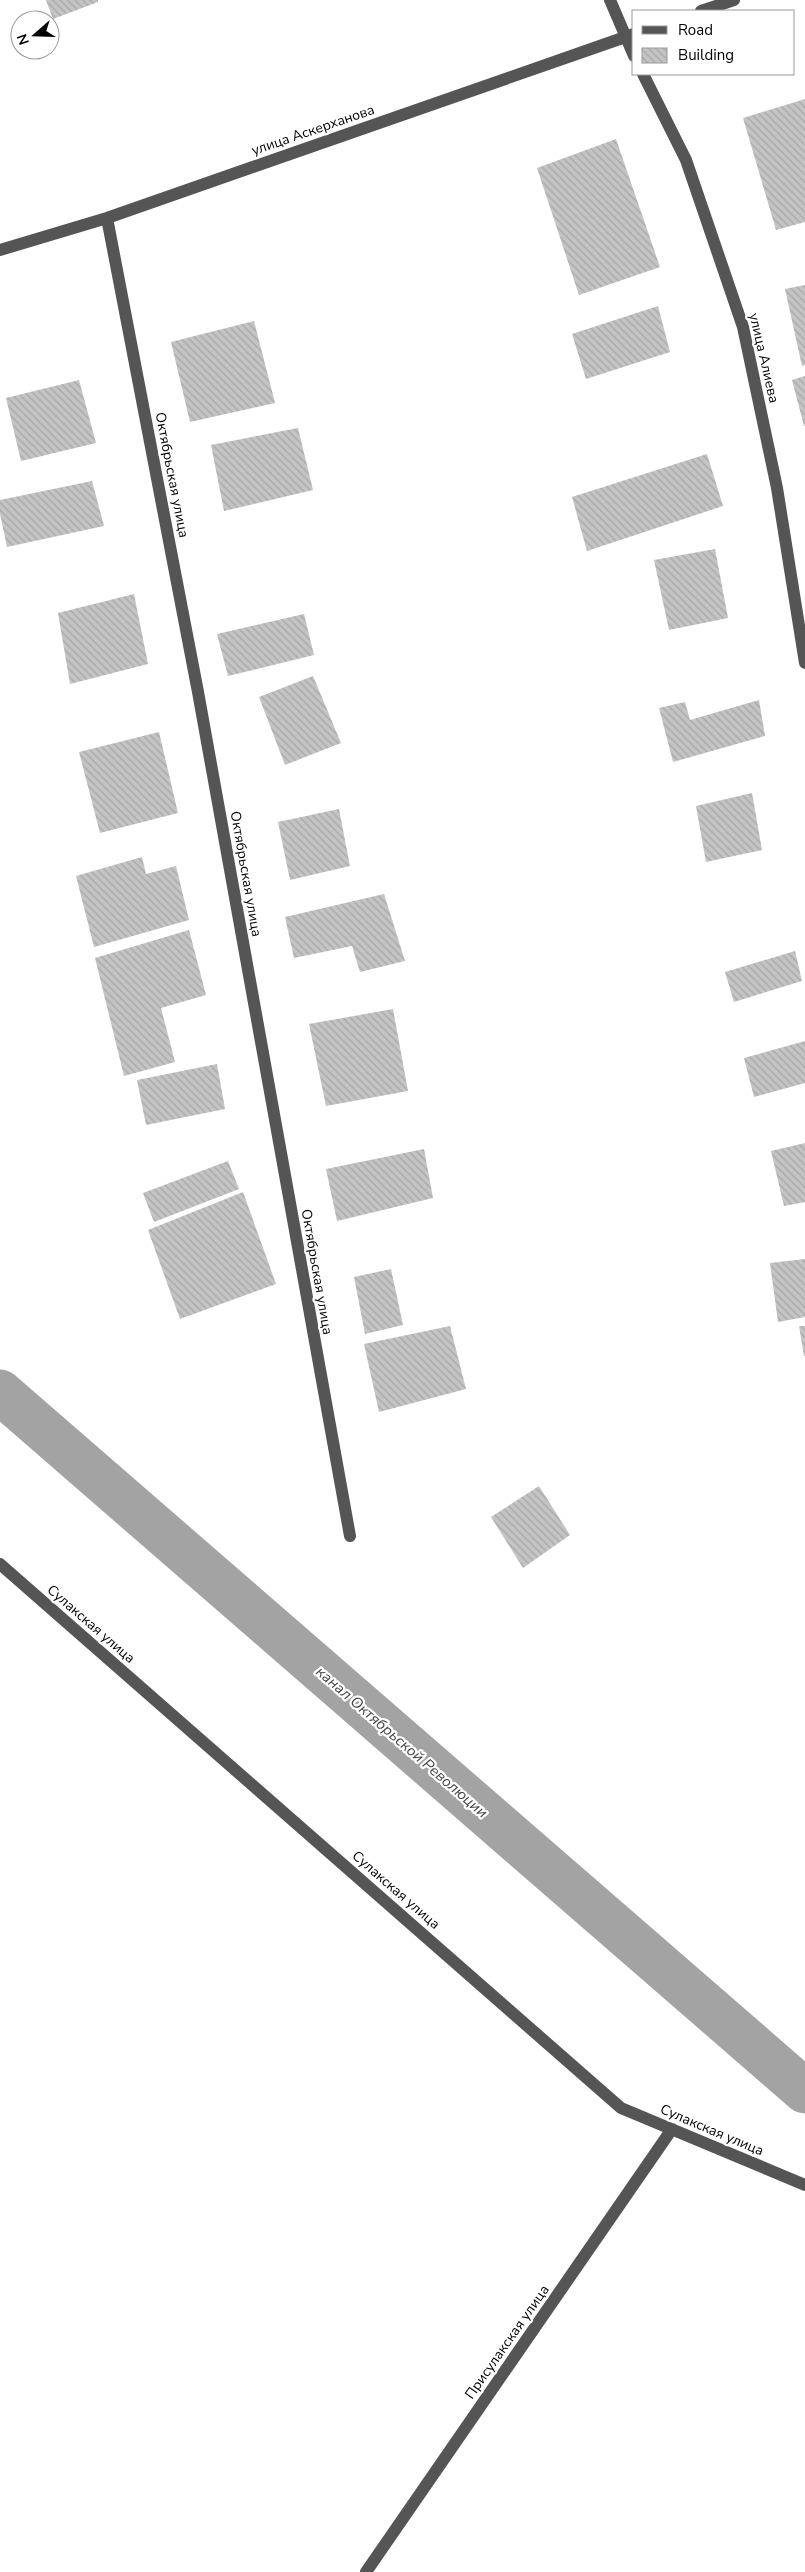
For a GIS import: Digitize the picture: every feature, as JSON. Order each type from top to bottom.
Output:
[{"type":"street","points":[[610,0],[629,35],[632,48]]},
{"type":"street","points":[[703,10],[734,0]]},
{"type":"street","name":"улица Аскерханова","points":[[0,250],[108,218],[629,35]]},
{"type":"street","name":"улица Алиева","points":[[643,75],[686,160],[743,327],[777,488],[805,663]]},
{"type":"street","name":"Октябрьская улица","points":[[108,218],[201,712],[350,1536]]},
{"type":"street","name":"Сулакская улица","points":[[0,1564],[621,2108],[805,2186]]},
{"type":"street","name":"Присулакская улица","points":[[366,2572],[672,2129]]},
{"type":"building","points":[[46,0],[98,0],[98,2],[60,16],[60,10],[50,10]]},
{"type":"building","points":[[805,99],[805,222],[776,230],[743,118]]},
{"type":"building","points":[[616,139],[660,267],[579,295],[537,168]]},
{"type":"building","points":[[805,285],[805,365],[802,366],[785,289]]},
{"type":"building","points":[[658,306],[670,352],[586,379],[572,334]]},
{"type":"building","points":[[254,321],[275,403],[190,422],[171,342]]},
{"type":"building","points":[[805,376],[805,426],[804,426],[792,380]]},
{"type":"building","points":[[79,380],[96,443],[21,461],[6,398]]},
{"type":"building","points":[[298,428],[313,490],[224,511],[211,445]]},
{"type":"building","points":[[707,454],[723,506],[587,551],[572,497]]},
{"type":"building","points":[[92,481],[104,526],[7,547],[0,514],[0,500]]},
{"type":"building","points":[[715,549],[728,618],[669,630],[654,560]]},
{"type":"building","points":[[134,594],[148,664],[70,684],[58,613]]},
{"type":"building","points":[[304,614],[314,655],[228,676],[217,634]]},
{"type":"building","points":[[313,676],[341,743],[285,765],[259,697]]},
{"type":"building","points":[[759,700],[765,736],[673,762],[659,708],[685,702],[690,720]]},
{"type":"building","points":[[159,732],[178,813],[100,833],[79,752]]},
{"type":"building","points":[[752,793],[762,850],[706,862],[696,806]]},
{"type":"building","points":[[339,809],[350,866],[290,880],[278,822]]},
{"type":"building","points":[[142,857],[146,874],[176,866],[189,920],[94,947],[76,876]]},
{"type":"building","points":[[384,894],[405,961],[360,972],[352,946],[294,958],[285,917]]},
{"type":"building","points":[[189,930],[206,995],[161,1008],[175,1062],[124,1076],[95,958]]},
{"type":"building","points":[[795,951],[802,981],[734,1002],[725,972]]},
{"type":"building","points":[[393,1009],[408,1091],[326,1106],[309,1024]]},
{"type":"building","points":[[805,1041],[805,1083],[754,1097],[744,1058]]},
{"type":"building","points":[[217,1064],[225,1109],[146,1125],[137,1080]]},
{"type":"building","points":[[805,1143],[805,1202],[784,1206],[771,1151]]},
{"type":"building","points":[[424,1149],[433,1198],[337,1221],[326,1169]]},
{"type":"building","points":[[228,1161],[239,1189],[154,1222],[143,1193]]},
{"type":"building","points":[[243,1192],[276,1284],[180,1319],[148,1230]]},
{"type":"building","points":[[805,1259],[805,1317],[778,1322],[770,1263]]},
{"type":"building","points":[[391,1269],[403,1325],[365,1334],[354,1277]]},
{"type":"building","points":[[450,1326],[466,1389],[379,1412],[364,1344]]},
{"type":"building","points":[[799,1326],[805,1326],[805,1356],[804,1356]]},
{"type":"building","points":[[539,1486],[570,1535],[523,1568],[491,1517]]},
{"type":"waterway","name":"канал Октябрьской Революции","points":[[0,1392],[805,2091]]}]
